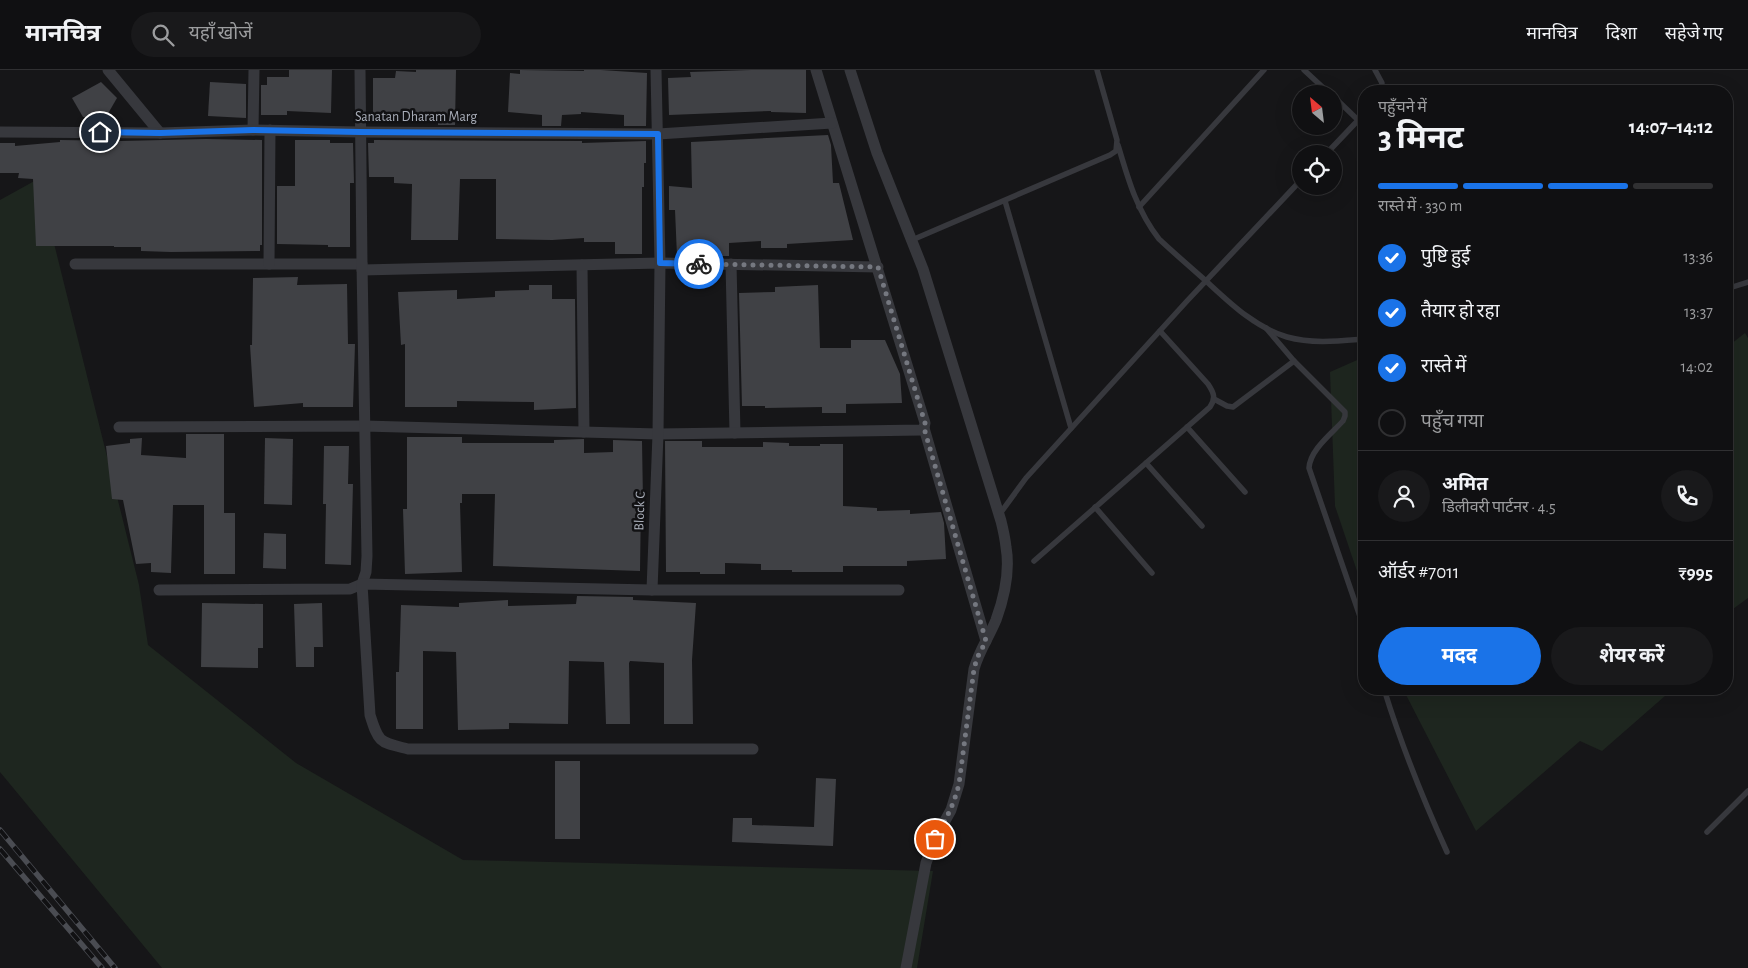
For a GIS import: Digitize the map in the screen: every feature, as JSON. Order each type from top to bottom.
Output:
[{"type":"street","points":[[108,70],[160,133]]},
{"type":"street","points":[[253,130],[254,70]]},
{"type":"street","points":[[360,70],[364,426],[368,556],[362,584],[370,715],[376,735],[385,743],[408,748],[753,749]]},
{"type":"street","name":"Block C","points":[[652,590],[658,434],[660,263],[656,70]]},
{"type":"street","points":[[816,70],[925,423],[924,428],[986,641]]},
{"type":"street","points":[[850,70],[877,153],[923,269],[999,515],[1007,548],[1005,579],[996,619],[977,658],[974,669],[959,784],[951,810],[935,839],[926,863],[906,968]]},
{"type":"street","name":"Sanatan Dharam Marg","points":[[0,132],[160,133],[270,130],[658,134],[832,124]]},
{"type":"street","points":[[269,264],[270,130]]},
{"type":"street","points":[[75,264],[269,264],[362,267],[660,263],[878,267]]},
{"type":"street","points":[[731,264],[735,433]]},
{"type":"street","points":[[582,265],[584,432]]},
{"type":"street","points":[[119,427],[364,426],[658,434],[920,430],[924,428]]},
{"type":"street","points":[[160,590],[350,589],[362,584],[652,590],[899,590]]},
{"type":"lane","points":[[1097,70],[1118,145],[1139,207],[1150,228],[1159,239],[1229,302],[1266,328],[1286,337],[1305,340],[1358,339]]},
{"type":"lane","points":[[1139,207],[1264,70]]},
{"type":"lane","points":[[1304,70],[1320,85]]},
{"type":"lane","points":[[1375,70],[1382,85]]},
{"type":"lane","points":[[1334,145],[1358,120],[1342,105]]},
{"type":"lane","points":[[912,240],[1110,155],[1116,151],[1118,145]]},
{"type":"lane","points":[[999,515],[1026,478],[1071,428],[1292,190]]},
{"type":"lane","points":[[1005,201],[1071,428]]},
{"type":"lane","points":[[1733,287],[1748,282]]},
{"type":"lane","points":[[1266,328],[1294,361],[1345,412],[1343,421],[1313,454],[1309,461],[1309,468],[1358,611]]},
{"type":"lane","points":[[1034,561],[1210,407],[1214,399],[1213,392],[1208,384],[1160,331]]},
{"type":"lane","points":[[1214,399],[1233,407],[1294,361]]},
{"type":"lane","points":[[1187,427],[1245,492]]},
{"type":"lane","points":[[1146,463],[1202,526]]},
{"type":"lane","points":[[1095,507],[1152,573]]},
{"type":"lane","points":[[1386,695],[1415,776],[1447,852]]},
{"type":"lane","points":[[1707,832],[1748,790]]},
{"type":"shaded area","points":[[38,179],[139,585],[148,645],[296,763],[463,860],[933,871],[917,968],[162,968],[0,772],[0,200]]},
{"type":"shaded area","points":[[1745,333],[1748,338],[1748,598],[1733,609],[1733,342]]},
{"type":"shaded area","points":[[1358,360],[1358,574],[1335,506],[1330,372]]},
{"type":"shaded area","points":[[1406,695],[1666,695],[1602,751],[1580,741],[1476,831]]},
{"type":"building","points":[[289,70],[332,70],[331,113],[287,111],[287,115],[261,115],[261,85],[267,85],[267,77],[289,77]]},
{"type":"building","points":[[416,70],[456,70],[455,125],[438,125],[438,116],[416,116],[416,113],[392,112],[392,117],[373,117],[373,78],[395,78],[396,71],[416,72]]},
{"type":"building","points":[[520,70],[601,70],[647,73],[646,126],[624,126],[624,115],[581,112],[581,114],[562,115],[561,126],[542,126],[542,115],[508,112],[510,73],[520,74]]},
{"type":"building","points":[[806,70],[806,113],[771,111],[669,115],[668,78],[691,77],[690,72]]},
{"type":"building","points":[[101,82],[117,98],[106,117],[83,117],[72,98]]},
{"type":"building","points":[[210,82],[246,84],[246,118],[208,116]]},
{"type":"building","points":[[828,135],[831,145],[833,183],[839,183],[853,240],[787,244],[787,248],[761,248],[761,241],[729,243],[729,256],[677,256],[675,210],[669,210],[669,186],[692,188],[691,142]]},
{"type":"building","points":[[60,140],[262,140],[262,245],[260,245],[260,251],[171,252],[141,251],[141,247],[36,246],[33,179],[18,178],[19,173],[0,173],[0,143],[15,143],[15,146],[60,142]]},
{"type":"building","points":[[295,140],[330,140],[330,143],[353,143],[354,183],[350,183],[350,247],[277,244],[277,186],[295,186]]},
{"type":"building","points":[[374,140],[582,141],[582,143],[646,141],[644,187],[642,187],[642,254],[615,254],[615,242],[584,242],[584,238],[552,240],[496,239],[496,179],[460,179],[458,240],[411,240],[412,184],[394,183],[394,177],[369,177],[368,143],[374,143]]},
{"type":"building","points":[[298,277],[297,285],[347,284],[348,344],[355,344],[353,407],[303,407],[303,403],[254,407],[250,345],[252,345],[253,278]]},
{"type":"building","points":[[529,285],[552,285],[552,299],[575,299],[576,408],[534,410],[534,402],[457,401],[457,407],[405,407],[405,344],[401,345],[398,292],[457,290],[457,299],[495,297],[495,291],[529,290]]},
{"type":"building","points":[[818,285],[820,348],[851,348],[851,340],[885,340],[900,374],[902,403],[846,404],[846,413],[822,413],[822,407],[765,408],[765,406],[742,406],[739,293],[775,292],[775,287]]},
{"type":"building","points":[[186,434],[224,434],[224,513],[235,513],[235,574],[204,574],[204,505],[173,505],[171,573],[151,572],[151,563],[136,564],[123,500],[112,499],[106,446],[130,443],[130,439],[142,438],[141,455],[186,458]]},
{"type":"building","points":[[407,437],[462,437],[462,443],[554,443],[554,440],[584,439],[584,453],[613,452],[613,440],[642,441],[643,501],[641,501],[640,571],[493,566],[495,494],[462,494],[462,503],[460,503],[462,572],[405,574],[403,509],[407,509]]},
{"type":"building","points":[[265,438],[293,439],[292,505],[264,504]]},
{"type":"building","points":[[665,441],[702,441],[702,447],[763,447],[763,442],[789,443],[789,446],[843,444],[843,506],[877,508],[877,511],[910,510],[910,514],[941,512],[944,523],[946,559],[907,561],[907,566],[843,566],[843,572],[761,570],[761,564],[725,563],[725,574],[666,572]]},
{"type":"building","points":[[324,446],[349,446],[348,484],[353,484],[351,565],[325,564],[326,504],[323,504]]},
{"type":"building","points":[[264,533],[286,534],[286,569],[263,568]]},
{"type":"building","points":[[577,596],[633,597],[633,600],[696,603],[692,660],[693,724],[664,724],[664,663],[630,661],[630,724],[606,724],[604,662],[569,661],[568,724],[509,723],[509,729],[458,730],[456,652],[423,651],[423,729],[396,729],[396,672],[399,672],[401,605],[459,607],[459,603],[508,600],[508,606],[576,604]]},
{"type":"building","points":[[202,603],[263,604],[263,648],[258,648],[258,668],[201,667]]},
{"type":"building","points":[[322,603],[323,647],[314,647],[314,667],[296,667],[294,604]]},
{"type":"building","points":[[555,761],[580,761],[580,839],[555,839]]},
{"type":"building","points":[[816,778],[836,779],[833,846],[732,842],[733,818],[752,818],[752,825],[814,827]]},
{"type":"railway","points":[[0,830],[115,968]]},
{"type":"railway","points":[[0,849],[102,968]]},
{"type":"way so far","points":[[699,264],[878,267],[925,423],[924,428],[986,641],[977,658],[974,669],[956,799],[935,839]]},
{"type":"route","points":[[100,132],[160,133],[253,130],[658,134],[660,263],[699,264]]}]
